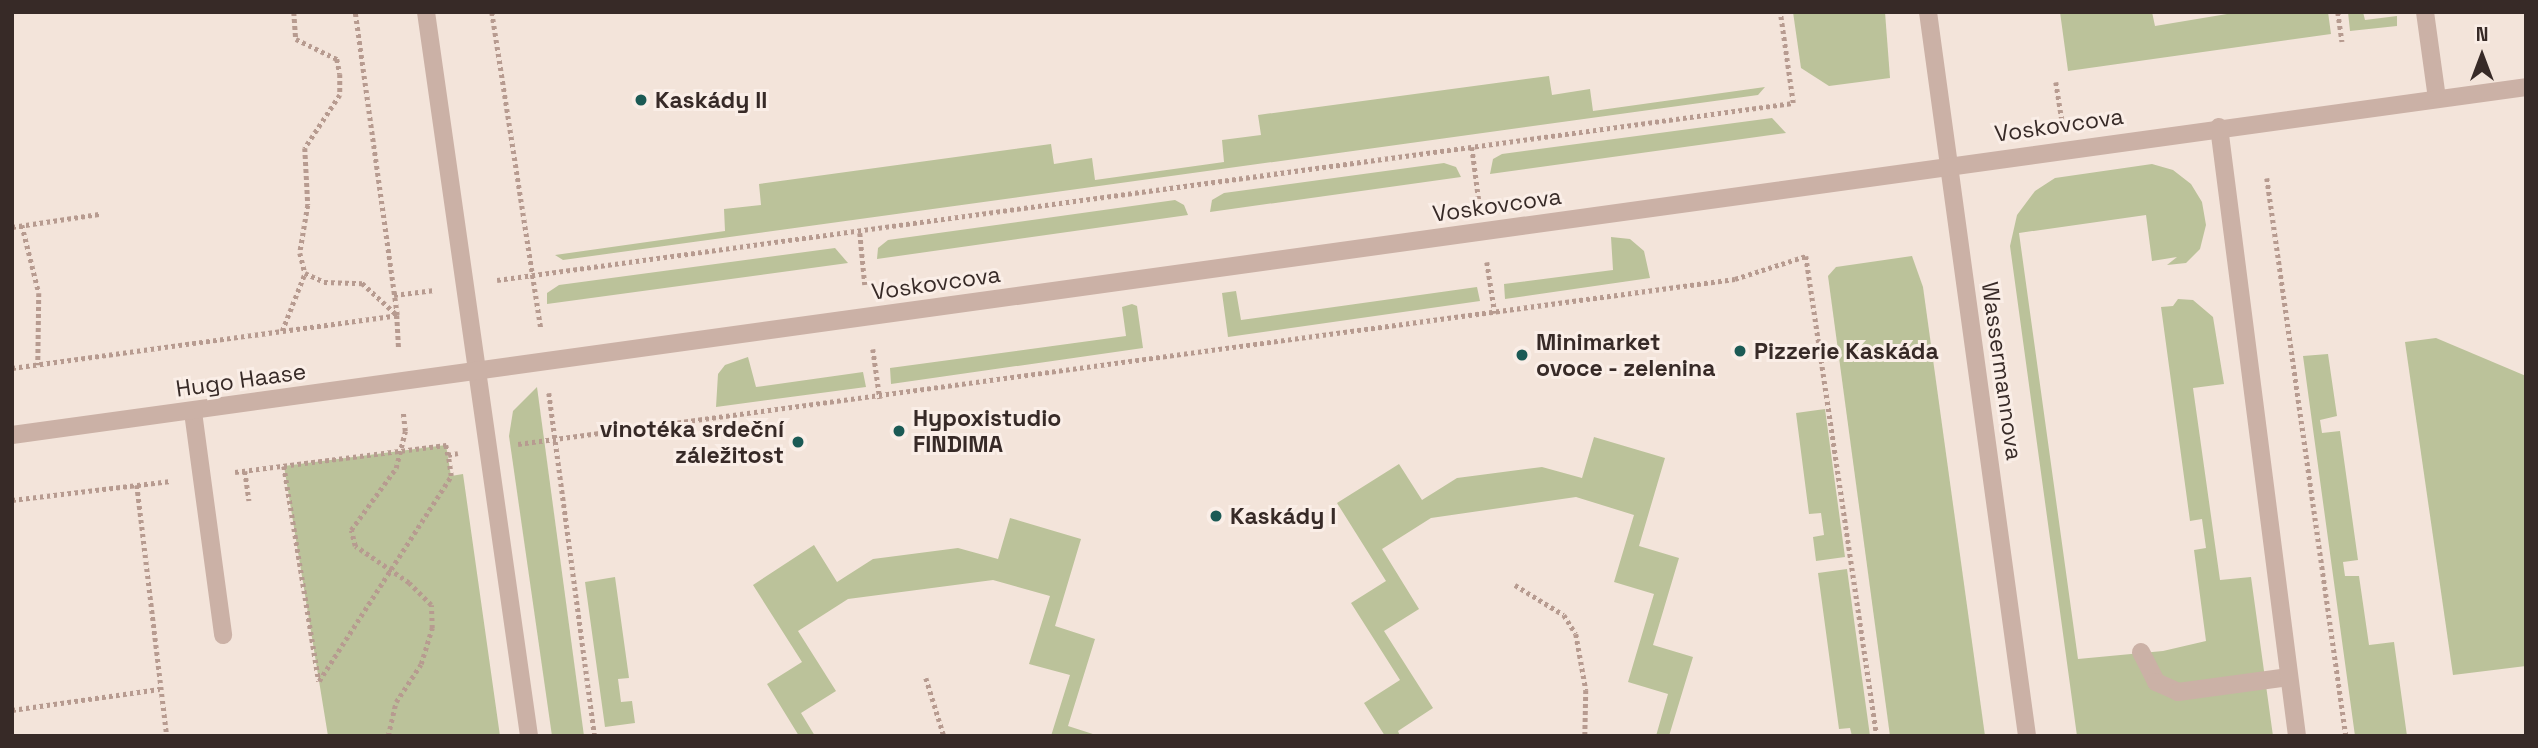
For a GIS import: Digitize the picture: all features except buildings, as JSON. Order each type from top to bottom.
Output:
[{"type":"street","points":[[426,12],[529,736]]},
{"type":"street","name":"Wassermannova","points":[[1928,12],[2027,736]]},
{"type":"street","points":[[2425,12],[2437,98]]},
{"type":"street","name":"Voskovcova","points":[[476,371],[2219,127],[2526,87]]},
{"type":"street","points":[[2219,127],[2297,736]]},
{"type":"street","name":"Hugo Haase","points":[[12,435],[476,371]]},
{"type":"street","points":[[192,412],[223,635]]},
{"type":"street","points":[[2141,652],[2156,682],[2178,692],[2289,677]]},
{"type":"path","points":[[282,331],[304,273],[300,253],[307,205],[304,148],[340,95],[337,59],[296,39],[294,12]]},
{"type":"path","points":[[355,12],[397,315],[405,431],[396,468],[351,530],[355,546],[388,573],[409,583],[430,605],[432,628],[421,664],[396,702],[388,736]]},
{"type":"path","points":[[394,295],[1793,103],[1780,12]]},
{"type":"path","points":[[2338,12],[2342,42]]},
{"type":"path","points":[[2267,178],[2346,736]]},
{"type":"path","points":[[12,227],[99,214]]},
{"type":"path","points":[[22,225],[39,293],[38,365]]},
{"type":"path","points":[[448,455],[487,447],[880,399],[1735,279],[1805,256],[1877,736]]},
{"type":"path","points":[[304,273],[324,282],[362,284],[397,315]]},
{"type":"path","points":[[12,368],[397,315]]},
{"type":"path","points":[[12,500],[446,445],[451,476],[319,681],[284,466]]},
{"type":"path","points":[[245,471],[249,501]]},
{"type":"path","points":[[137,485],[167,736]]},
{"type":"path","points":[[1515,585],[1564,615],[1576,634],[1586,680],[1585,736]]},
{"type":"path","points":[[926,678],[944,736]]},
{"type":"path","points":[[12,710],[161,689]]},
{"type":"green space","points":[[1793,12],[1885,12],[1890,78],[1829,86],[1801,68]]},
{"type":"green space","points":[[2060,12],[2152,12],[2155,26],[2239,12],[2328,12],[2331,34],[2068,71]]},
{"type":"green space","points":[[2348,12],[2363,12],[2365,20],[2397,16],[2397,26],[2350,31]]},
{"type":"green space","points":[[1549,76],[1552,95],[1590,89],[1593,111],[1765,87],[1758,95],[563,260],[555,255],[725,231],[724,209],[761,205],[759,184],[1051,144],[1054,164],[1092,158],[1095,180],[1224,162],[1222,140],[1261,135],[1258,115]]},
{"type":"green space","points":[[1772,118],[1786,133],[1490,174],[1493,159],[1502,154]]},
{"type":"green space","points":[[1444,163],[1456,167],[1461,177],[1210,212],[1212,200],[1224,193]]},
{"type":"green space","points":[[2152,164],[2173,170],[2191,184],[2202,202],[2206,225],[2200,249],[2186,263],[2167,265],[2177,257],[2152,261],[2146,215],[2019,233],[2078,659],[2163,651],[2206,641],[2194,550],[2206,548],[2202,519],[2190,521],[2161,307],[2173,306],[2178,299],[2193,300],[2213,317],[2224,384],[2193,388],[2220,580],[2251,577],[2273,736],[2077,736],[2010,246],[2017,215],[2035,191],[2055,178]]},
{"type":"green space","points":[[1175,200],[1184,205],[1188,215],[877,259],[878,248],[888,240]]},
{"type":"green space","points":[[1611,237],[1630,239],[1644,251],[1650,278],[1505,299],[1504,284],[1613,270]]},
{"type":"green space","points":[[835,248],[848,263],[547,304],[547,293],[559,285]]},
{"type":"green space","points":[[1912,256],[1923,287],[1985,736],[1890,736],[1828,276],[1836,267]]},
{"type":"green space","points":[[1477,287],[1480,301],[1228,337],[1222,293],[1236,291],[1241,320]]},
{"type":"green space","points":[[1132,304],[1137,306],[1143,348],[891,384],[890,368],[1126,336],[1122,307]]},
{"type":"green space","points":[[2436,338],[2526,376],[2526,666],[2453,675],[2405,342]]},
{"type":"green space","points":[[2328,354],[2337,416],[2320,420],[2322,433],[2340,431],[2358,560],[2343,562],[2345,576],[2359,576],[2369,645],[2394,642],[2407,736],[2355,736],[2303,356]]},
{"type":"green space","points":[[748,357],[756,387],[863,372],[866,387],[716,407],[718,374],[725,365]]},
{"type":"green space","points":[[537,387],[584,736],[552,736],[509,436],[513,411]]},
{"type":"green space","points":[[1825,409],[1845,557],[1816,561],[1813,537],[1824,535],[1821,513],[1809,514],[1796,413]]},
{"type":"green space","points":[[1594,437],[1665,458],[1639,546],[1679,558],[1653,645],[1693,657],[1669,736],[1656,736],[1668,694],[1628,682],[1654,594],[1614,582],[1634,515],[1576,497],[1431,518],[1382,549],[1419,609],[1384,631],[1433,708],[1398,731],[1400,736],[1385,736],[1364,703],[1400,680],[1351,603],[1386,581],[1337,503],[1399,464],[1422,500],[1457,478],[1542,467],[1582,478]]},
{"type":"green space","points":[[446,445],[451,476],[463,474],[500,736],[328,736],[284,466]]},
{"type":"green space","points":[[1010,518],[1081,539],[1055,626],[1095,639],[1068,726],[1099,736],[1051,736],[1070,675],[1029,664],[1050,596],[993,580],[848,599],[798,631],[836,691],[801,713],[815,736],[799,736],[767,684],[802,662],[753,585],[814,545],[837,582],[873,559],[958,548],[998,559]]},
{"type":"green space","points":[[1847,569],[1870,736],[1852,736],[1850,728],[1839,729],[1818,573]]},
{"type":"green space","points":[[615,577],[629,678],[618,679],[621,702],[632,701],[635,723],[605,727],[585,582]]},
{"type":"place","name":"Kaskády II","points":[[641,100]]},
{"type":"place","name":"Pizzerie Kaskáda","points":[[1740,351]]},
{"type":"place","name":"Minimarket ovoce - zelenina","points":[[1522,355]]},
{"type":"place","name":"Hypoxistudio FINDIMA","points":[[899,431]]},
{"type":"place","name":"vinotéka srdeční záležitost","points":[[798,442]]},
{"type":"place","name":"Kaskády I","points":[[1216,516]]}]
